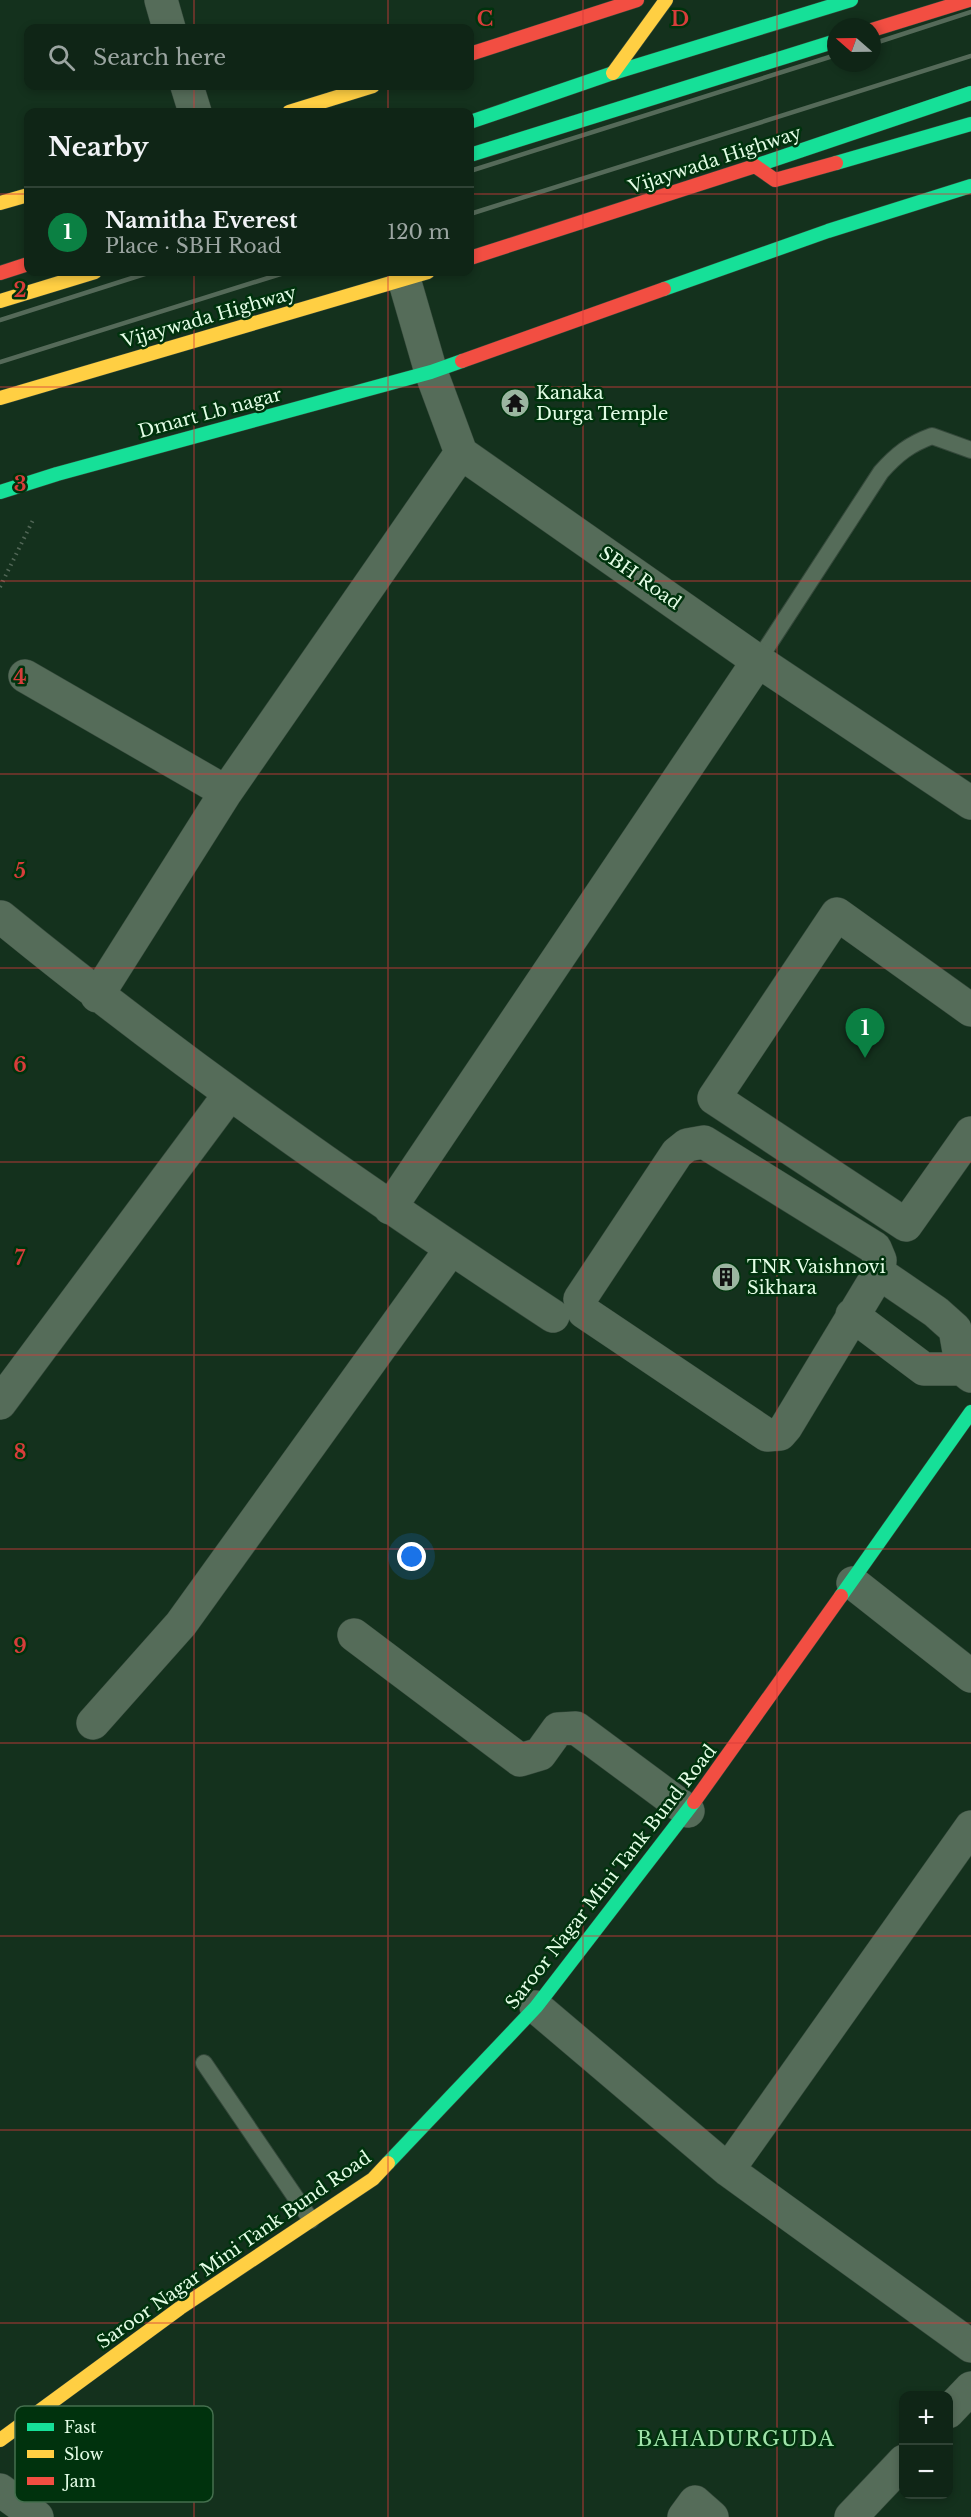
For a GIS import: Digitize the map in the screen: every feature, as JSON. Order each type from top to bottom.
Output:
[{"type":"main road","points":[[474,53],[637,0]]},
{"type":"main road","points":[[613,73],[666,0]]},
{"type":"main road","points":[[474,121],[613,73],[851,0]]},
{"type":"main road","points":[[881,27],[969,0]]},
{"type":"main road","points":[[474,154],[827,44]]},
{"type":"main road","points":[[302,108],[360,90]]},
{"type":"main road","name":"Vijaywada Highway","points":[[474,257],[971,93]]},
{"type":"main road","points":[[755,166],[775,180],[971,124]]},
{"type":"main road","name":"Dmart Lb nagar","points":[[0,492],[68,471],[431,372],[828,231],[971,186]]},
{"type":"main road","points":[[0,203],[24,196]]},
{"type":"main road","points":[[0,273],[24,265]]},
{"type":"main road","points":[[0,301],[82,276]]},
{"type":"main road","name":"Vijaywada Highway","points":[[0,398],[413,276]]},
{"type":"main road","name":"Saroor Nagar Mini Tank Bund Road","points":[[46,2406],[180,2308],[373,2179],[536,2007],[688,1811],[853,1583],[971,1412]]},
{"type":"main road","name":"Saroor Nagar Mini Tank Bund Road","points":[[0,2440],[15,2429]]},
{"type":"street","points":[[160,0],[168,24]]},
{"type":"street","points":[[188,90],[194,108]]},
{"type":"street","points":[[98,996],[226,792],[460,453],[431,372],[416,276]]},
{"type":"street","name":"SBH Road","points":[[460,453],[758,661],[971,803]]},
{"type":"street","points":[[390,1209],[758,661]]},
{"type":"street","points":[[25,676],[226,792]]},
{"type":"street","points":[[971,1010],[837,914],[714,1098],[906,1224],[971,1133]]},
{"type":"street","points":[[0,917],[98,996],[229,1095],[390,1209],[553,1316]]},
{"type":"street","points":[[0,1403],[229,1095]]},
{"type":"street","points":[[704,1142],[875,1248],[880,1260],[879,1273],[780,1434],[768,1434],[584,1312],[580,1299],[676,1153],[687,1145],[704,1142]]},
{"type":"street","points":[[93,1724],[181,1624],[451,1249]]},
{"type":"street","points":[[852,1315],[924,1369],[967,1373],[955,1329],[936,1312],[879,1273]]},
{"type":"street","points":[[853,1583],[971,1676]]},
{"type":"street","points":[[354,1635],[520,1760],[540,1754],[558,1730],[576,1728],[688,1811]]},
{"type":"street","points":[[728,2170],[971,1827]]},
{"type":"street","points":[[536,2007],[728,2170],[971,2346]]},
{"type":"street","points":[[953,2407],[971,2388]]},
{"type":"street","points":[[851,2517],[899,2465]]},
{"type":"street","points":[[0,2490],[15,2501]]},
{"type":"street","points":[[16,2502],[37,2517]]},
{"type":"street","points":[[684,2517],[695,2502],[712,2517]]},
{"type":"lane","points":[[758,661],[881,472],[895,456],[911,444],[932,436],[971,450]]},
{"type":"lane","points":[[204,2063],[311,2220]]},
{"type":"path","points":[[0,586],[32,522]]},
{"type":"railway","points":[[881,41],[971,12]]},
{"type":"railway","points":[[474,213],[971,56]]},
{"type":"railway","points":[[474,170],[827,58]]},
{"type":"railway","points":[[0,320],[138,276]]},
{"type":"railway","points":[[0,362],[274,276]]},
{"type":"traffic: fast","points":[[474,121],[613,73],[851,0]]},
{"type":"traffic: fast","points":[[474,154],[827,44]]},
{"type":"traffic: fast","points":[[755,166],[971,93]]},
{"type":"traffic: fast","points":[[836,163],[971,124]]},
{"type":"traffic: fast","points":[[664,289],[828,231],[971,186]]},
{"type":"traffic: fast","points":[[0,492],[57,474],[431,372],[462,361]]},
{"type":"traffic: fast","points":[[841,1596],[971,1412]]},
{"type":"traffic: fast","points":[[388,2163],[536,2007],[694,1802]]},
{"type":"traffic: slow","points":[[613,73],[666,0]]},
{"type":"traffic: slow","points":[[302,108],[360,90]]},
{"type":"traffic: slow","points":[[0,203],[24,196]]},
{"type":"traffic: slow","points":[[0,301],[82,276]]},
{"type":"traffic: slow","points":[[0,398],[414,276]]},
{"type":"traffic: slow","points":[[46,2406],[180,2308],[373,2179],[388,2163]]},
{"type":"traffic: slow","points":[[0,2440],[15,2429]]},
{"type":"traffic: jam","points":[[474,53],[637,0]]},
{"type":"traffic: jam","points":[[881,27],[969,0]]},
{"type":"traffic: jam","points":[[474,257],[755,166],[775,180],[836,163]]},
{"type":"traffic: jam","points":[[0,273],[24,265]]},
{"type":"traffic: jam","points":[[462,361],[664,289]]},
{"type":"traffic: jam","points":[[694,1802],[841,1596]]},
{"type":"place","name":"Kanaka Durga Temple","points":[[515,403]]},
{"type":"place","name":"Namitha Everest","points":[[865,1058]]},
{"type":"place","name":"TNR Vaishnovi Sikhara","points":[[726,1277]]},
{"type":"district","name":"BAHADURGUDA","points":[[736,2439]]}]
